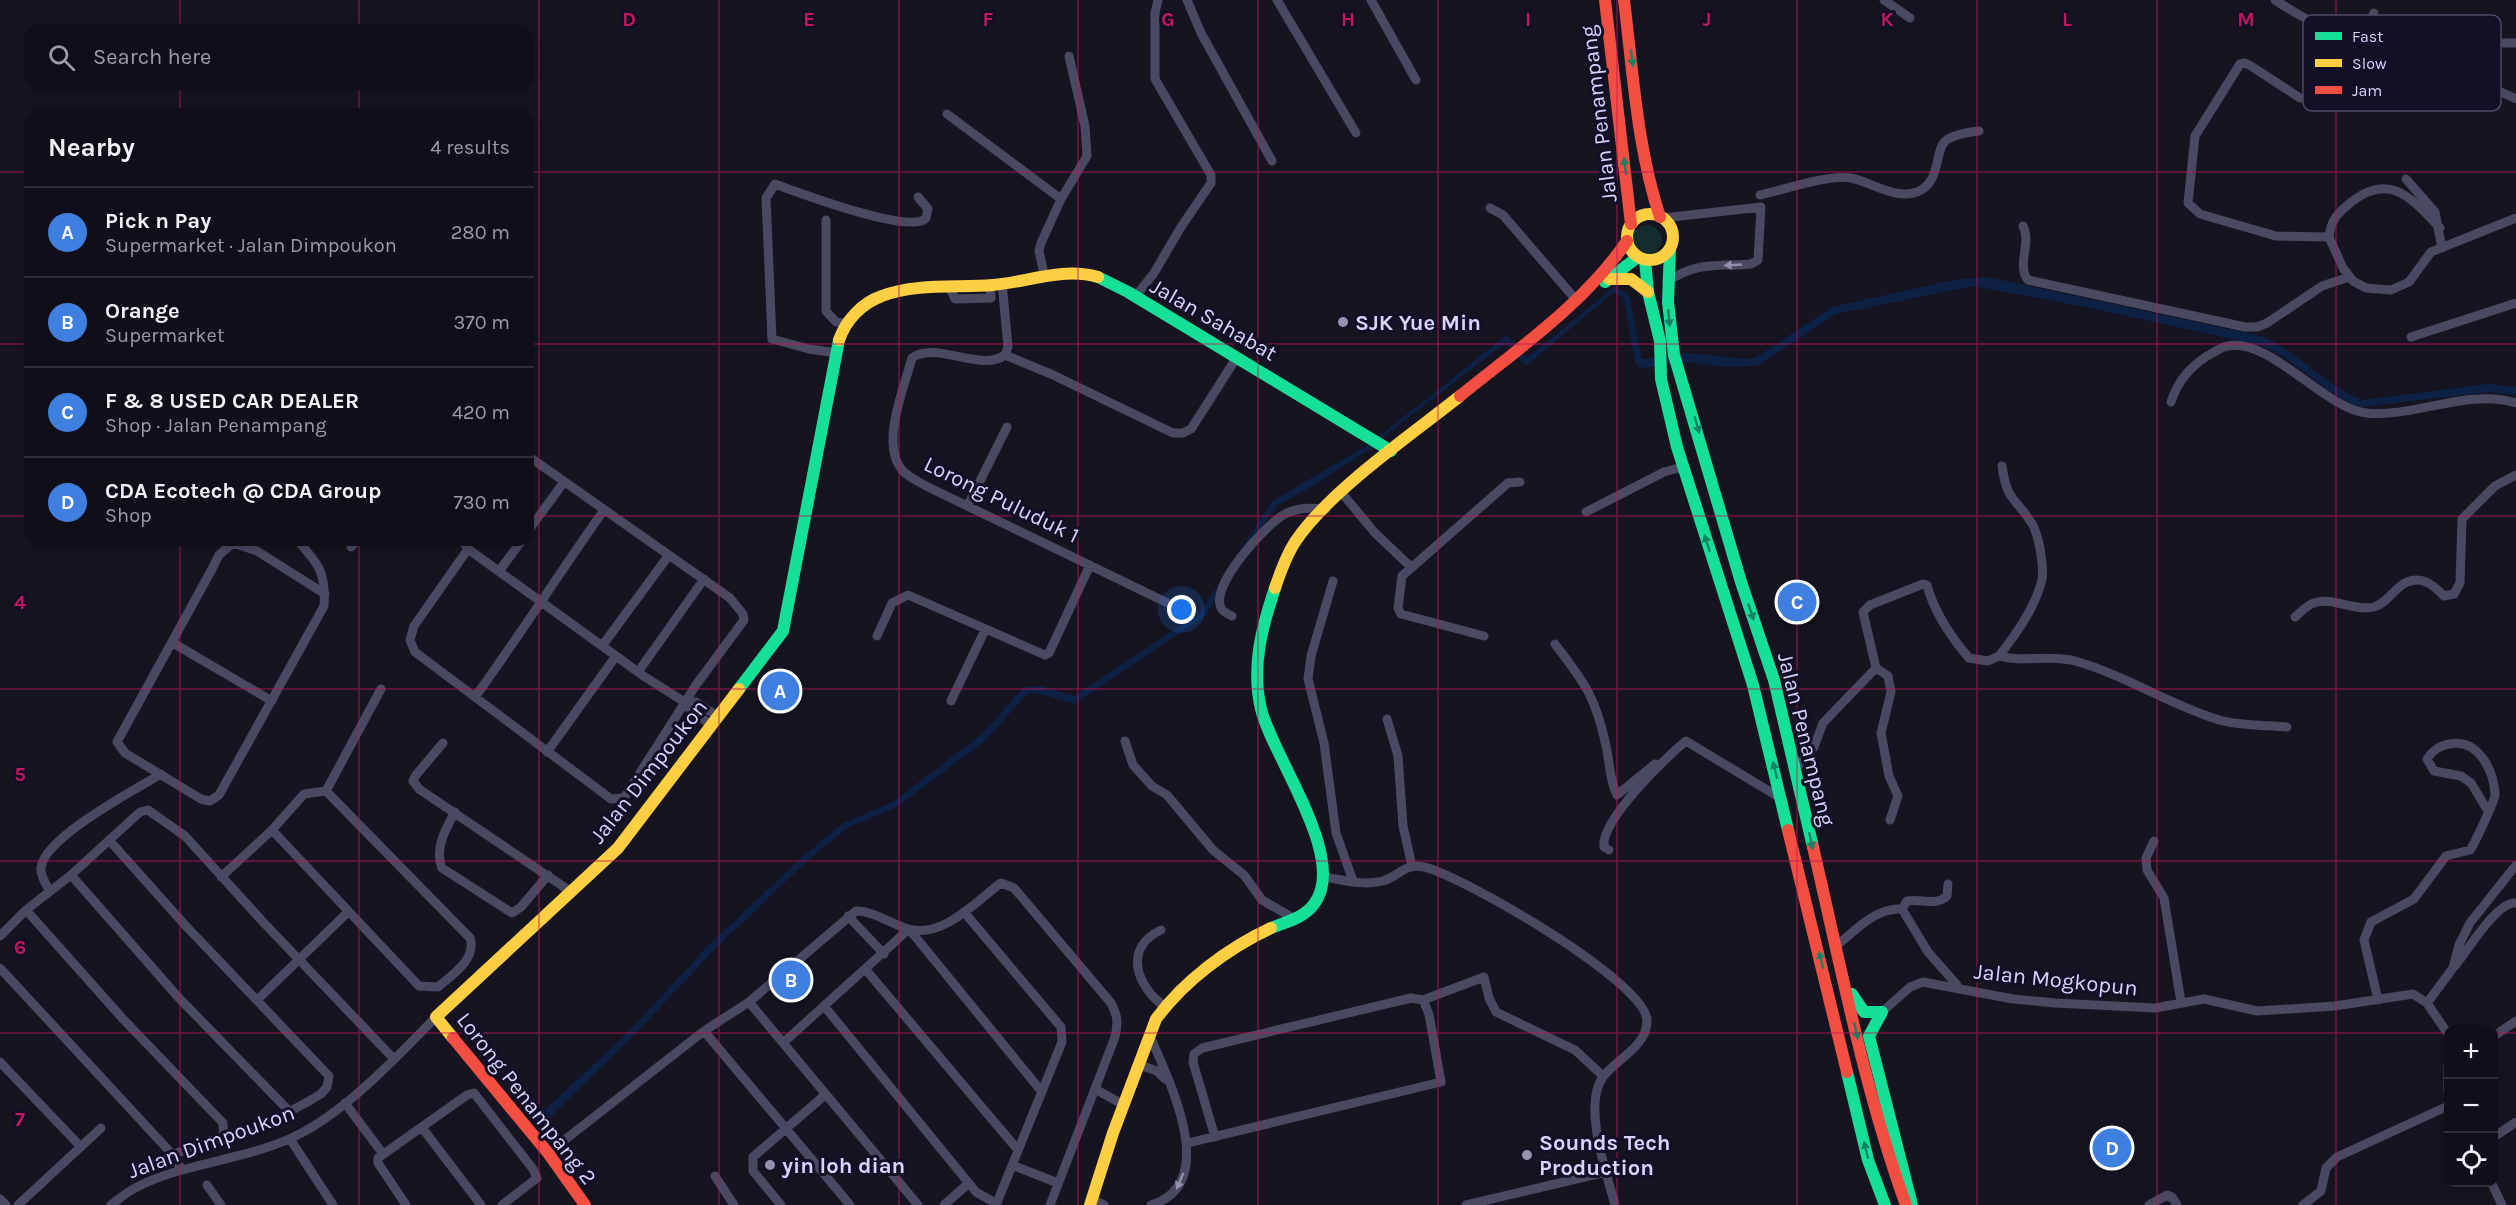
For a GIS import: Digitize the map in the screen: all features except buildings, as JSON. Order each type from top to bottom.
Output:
[{"type":"main road","name":"Jalan Penampang","points":[[1605,0],[1629,190],[1631,224]]},
{"type":"main road","name":"Jalan Penampang","points":[[1624,0],[1641,130],[1652,193],[1661,218]]},
{"type":"main road","points":[[1091,1202],[1156,1019],[1165,1008],[1230,949],[1251,937],[1295,919],[1317,900],[1324,877],[1313,834],[1294,782],[1265,724],[1259,700],[1257,663],[1261,640],[1286,558],[1307,528],[1341,492],[1581,297],[1627,241],[1631,224],[1644,215],[1661,218],[1672,232],[1670,248],[1660,258],[1642,259],[1581,297]]},
{"type":"main road","points":[[1627,241],[1630,250],[1642,259]]},
{"type":"main road","name":"Jalan Penampang","points":[[1670,248],[1667,282],[1672,345],[1677,370],[1686,389],[1741,582],[1774,680],[1863,1064],[1900,1192],[1906,1205]]},
{"type":"main road","name":"Jalan Penampang","points":[[1642,259],[1660,341],[1660,370],[1682,466],[1753,685],[1858,1118],[1869,1160],[1886,1205]]},
{"type":"main road","name":"Jalan Sahabat","points":[[996,284],[1044,274],[1087,274],[1135,297],[1391,451]]},
{"type":"main road","points":[[1609,279],[1630,279],[1648,292]]},
{"type":"main road","name":"Jalan Dimpoukon","points":[[436,1017],[630,834],[713,720],[783,631],[836,353],[845,323],[860,306],[883,294],[996,284]]},
{"type":"main road","points":[[1845,983],[1863,1012],[1882,1012]]},
{"type":"main road","points":[[1882,1012],[1870,1028],[1869,1036],[1912,1205]]},
{"type":"main road","name":"Lorong Penampang 2","points":[[436,1017],[548,1153],[585,1205]]},
{"type":"main road","points":[[1886,1205],[1891,1194],[1895,1191],[1900,1192]]},
{"type":"street","points":[[1135,297],[1154,273],[1181,227],[1211,183],[1211,175],[1155,78],[1155,13],[1158,0]]},
{"type":"street","points":[[1187,0],[1201,33],[1272,161]]},
{"type":"street","points":[[1277,0],[1356,133]]},
{"type":"street","points":[[1371,0],[1416,80]]},
{"type":"street","points":[[1884,0],[1910,18]]},
{"type":"street","points":[[2275,0],[2305,15]]},
{"type":"street","points":[[2504,43],[2516,44]]},
{"type":"street","points":[[1044,274],[1039,251],[1041,243],[1061,199],[1087,156],[1085,126],[1069,56]]},
{"type":"street","points":[[2300,98],[2245,63],[2240,64],[2195,136],[2187,193],[2188,203],[2193,210],[2212,218],[2276,236],[2329,237]]},
{"type":"street","points":[[2501,94],[2516,99]]},
{"type":"street","points":[[947,114],[1061,199]]},
{"type":"street","points":[[1760,195],[1849,178],[1882,189],[1902,193],[1917,192],[1931,180],[1938,167],[1941,147],[1947,139],[1979,130]]},
{"type":"street","points":[[2406,179],[2435,212],[2440,228],[2442,248]]},
{"type":"street","points":[[836,353],[809,349],[772,339],[766,198],[771,186],[775,184],[835,205],[907,224],[919,224],[926,218],[928,209],[918,197]]},
{"type":"street","points":[[2440,228],[2410,198],[2392,188],[2376,188],[2358,197],[2336,214],[2331,224],[2329,237],[2349,277],[2366,288],[2391,290],[2409,282],[2431,252],[2516,218]]},
{"type":"street","points":[[1490,207],[1503,215],[1581,297]]},
{"type":"street","points":[[1661,218],[1761,207],[1758,260],[1751,264],[1697,267],[1684,270],[1667,282]]},
{"type":"street","points":[[826,220],[826,311],[836,322],[845,323]]},
{"type":"street","points":[[2023,226],[2028,236],[2023,271],[2028,280],[2245,327],[2257,327],[2267,323],[2322,286],[2349,277]]},
{"type":"street","points":[[996,284],[1008,347],[1005,355],[1062,379],[1173,433],[1183,433],[1191,429],[1237,357]]},
{"type":"street","points":[[2411,337],[2516,303]]},
{"type":"street","points":[[2171,402],[2178,386],[2196,364],[2226,346],[2235,345],[2267,356],[2356,411],[2376,412],[2483,399],[2516,403]]},
{"type":"street","name":"Lorong Puluduk 1","points":[[1005,355],[989,361],[918,354],[912,358],[897,413],[892,449],[903,472],[926,486],[1180,609]]},
{"type":"street","points":[[968,506],[1008,427]]},
{"type":"street","points":[[464,546],[414,626],[410,640],[415,652],[611,799],[624,798],[744,620],[743,614],[730,598],[534,460]]},
{"type":"street","points":[[1586,512],[1664,472],[1682,466]]},
{"type":"street","points":[[1890,820],[1898,795],[1889,776],[1881,733],[1891,692],[1888,676],[1876,668],[1863,612],[1870,605],[1923,584],[1927,585],[1930,597],[1952,639],[1969,658],[1988,661],[1999,656],[2025,617],[2042,579],[2043,567],[2038,537],[2032,522],[2012,501],[2004,482],[2002,466]]},
{"type":"street","points":[[2295,617],[2312,603],[2320,602],[2365,609],[2376,606],[2399,587],[2415,580],[2429,584],[2444,596],[2454,594],[2460,583],[2462,519],[2494,486],[2516,475]]},
{"type":"street","points":[[534,523],[564,482]]},
{"type":"street","points":[[1484,636],[1398,612],[1402,576],[1509,483],[1520,482]]},
{"type":"street","points":[[1341,492],[1375,533],[1411,567]]},
{"type":"street","points":[[1232,616],[1222,609],[1220,602],[1230,574],[1242,555],[1266,528],[1287,513],[1299,509],[1326,509]]},
{"type":"street","points":[[476,697],[604,510]]},
{"type":"street","points":[[230,546],[219,555],[117,742],[125,753],[201,799],[210,801],[219,795],[324,606],[326,582],[319,566],[302,546]]},
{"type":"street","points":[[242,546],[257,551],[325,594]]},
{"type":"street","points":[[468,546],[638,672],[686,703],[696,702],[713,720]]},
{"type":"street","points":[[500,570],[518,546]]},
{"type":"street","points":[[602,646],[669,555]]},
{"type":"street","points":[[877,636],[892,603],[908,595],[1042,655],[1049,653],[1090,565]]},
{"type":"street","points":[[638,672],[704,579]]},
{"type":"street","points":[[1333,581],[1311,656],[1308,679],[1324,743],[1336,833],[1353,881]]},
{"type":"street","points":[[951,701],[985,630]]},
{"type":"street","points":[[173,643],[272,701]]},
{"type":"street","points":[[1555,644],[1591,694],[1606,746],[1611,784],[1617,795],[1669,751],[1679,747]]},
{"type":"street","points":[[546,752],[616,656]]},
{"type":"street","points":[[1999,656],[2013,660],[2030,657],[2072,660],[2221,721],[2287,727]]},
{"type":"street","points":[[1795,769],[1814,747],[1823,723],[1876,668]]},
{"type":"street","points":[[326,791],[381,689]]},
{"type":"street","points":[[1387,719],[1398,756],[1403,826],[1412,866]]},
{"type":"street","points":[[1125,741],[1133,765],[1152,786],[1167,795],[1213,850],[1251,883],[1262,900],[1295,919]]},
{"type":"street","points":[[1609,850],[1604,847],[1603,840],[1614,818],[1686,741],[1782,799]]},
{"type":"street","points":[[2378,1000],[2364,940],[2365,932],[2371,922],[2419,895],[2446,856],[2470,850],[2496,798],[2490,772],[2478,752],[2465,742],[2441,746],[2431,752],[2427,759],[2434,771],[2461,776],[2471,783],[2488,811]]},
{"type":"street","points":[[443,743],[413,781],[418,789],[548,874],[570,891]]},
{"type":"street","points":[[49,890],[40,870],[42,864],[60,842],[84,820],[161,774]]},
{"type":"street","points":[[221,877],[272,830],[304,794],[326,791]]},
{"type":"street","points":[[272,830],[347,913],[419,986],[438,987],[457,971],[473,946],[470,938],[326,791]]},
{"type":"street","points":[[0,936],[26,910],[70,875],[140,812],[148,810],[174,826],[394,1059]]},
{"type":"street","points":[[455,812],[444,832],[439,853],[442,868],[512,913],[521,908],[548,874]]},
{"type":"street","points":[[110,840],[185,925],[329,1076],[327,1087],[321,1094],[261,1127],[172,1154]]},
{"type":"street","points":[[2154,841],[2146,858],[2147,870],[2164,898],[2181,1002]]},
{"type":"street","points":[[2453,969],[2462,936],[2516,865]]},
{"type":"street","points":[[1324,877],[1353,881],[1383,880],[1412,866],[1425,867],[1459,880],[1495,899],[1583,955],[1642,1004],[1648,1019],[1645,1032],[1620,1063],[1603,1076],[1596,1093],[1594,1113],[1615,1205]]},
{"type":"street","points":[[70,875],[178,997],[289,1111]]},
{"type":"street","points":[[548,1153],[704,1031],[749,1002],[856,911],[862,911],[909,930],[927,930],[964,912],[1001,883],[1014,888],[1112,1003],[1118,1023],[1050,1205]]},
{"type":"street","points":[[1836,946],[1871,919],[1891,908],[1902,909],[1907,901],[1939,902],[1947,896],[1948,884]]},
{"type":"street","points":[[2444,1028],[2427,1003],[2496,911],[2509,902],[2516,903]]},
{"type":"street","name":"Jalan Mogkopun","points":[[1902,909],[1928,952],[1958,989],[2013,999],[2109,1007],[2155,1008],[2181,1002],[2218,1000],[2242,1009],[2257,1011],[2335,1006],[2413,994],[2427,1003]]},
{"type":"street","points":[[26,910],[130,1027],[223,1123],[224,1140]]},
{"type":"street","points":[[825,1007],[969,1184],[982,1197],[997,1204],[1062,1042],[1061,1027],[964,912]]},
{"type":"street","points":[[257,999],[347,913]]},
{"type":"street","points":[[848,916],[884,954]]},
{"type":"street","points":[[783,1043],[909,930]]},
{"type":"street","points":[[909,930],[1042,1092]]},
{"type":"street","points":[[1161,930],[1142,943],[1137,957],[1144,983],[1154,1000],[1165,1008]]},
{"type":"street","points":[[0,968],[172,1154],[182,1170]]},
{"type":"street","points":[[866,970],[1018,1150]]},
{"type":"street","points":[[1215,1137],[1193,1062],[1194,1054],[1202,1048],[1411,998],[1423,1000],[1484,977],[1489,998],[1496,1012],[1575,1050],[1603,1076]]},
{"type":"street","points":[[1882,1012],[1916,983],[1958,989]]},
{"type":"street","points":[[1188,1143],[1440,1082],[1429,1014],[1423,1000]]},
{"type":"street","points":[[749,1002],[918,1205]]},
{"type":"street","name":"Jalan Dimpoukon","points":[[111,1205],[136,1187],[182,1170],[223,1161],[290,1139],[345,1103],[436,1017]]},
{"type":"street","points":[[2498,1033],[2516,1021]]},
{"type":"street","points":[[704,1031],[850,1205]]},
{"type":"street","points":[[1150,1036],[1169,1082],[1188,1143],[1181,1184],[1174,1194],[1152,1205]]},
{"type":"street","points":[[0,1062],[81,1147]]},
{"type":"street","points":[[1140,1065],[1157,1071],[1169,1082]]},
{"type":"street","points":[[1095,1089],[1124,1105]]},
{"type":"street","points":[[406,1205],[378,1163],[383,1154],[423,1129],[467,1095],[474,1093],[483,1101],[537,1178],[502,1205]]},
{"type":"street","points":[[781,1205],[753,1171],[753,1157],[825,1095]]},
{"type":"street","points":[[345,1103],[383,1154]]},
{"type":"street","points":[[2303,1205],[2321,1191],[2326,1168],[2337,1157],[2444,1108]]},
{"type":"street","points":[[2498,1134],[2516,1122]]},
{"type":"street","points":[[18,1205],[101,1128]]},
{"type":"street","points":[[423,1129],[481,1205]]},
{"type":"street","points":[[290,1139],[333,1205]]},
{"type":"street","points":[[1012,1165],[1058,1183]]},
{"type":"street","points":[[1466,1205],[1606,1172]]},
{"type":"street","points":[[715,1176],[734,1205]]},
{"type":"street","points":[[944,1205],[969,1184]]},
{"type":"street","points":[[207,1185],[221,1205]]},
{"type":"street","points":[[2493,1187],[2502,1205]]},
{"type":"street","points":[[2149,1205],[2167,1195],[2172,1197],[2177,1205]]},
{"type":"street","points":[[0,1199],[6,1205]]},
{"type":"street","points":[[1091,1202],[1104,1205]]},
{"type":"green space","points":[[1647,225],[1653,226],[1661,234],[1661,246],[1653,254],[1647,255],[1641,254],[1633,246],[1632,240],[1633,234],[1641,226]]},
{"type":"water","points":[[1987,277],[2261,336],[2288,350],[2337,387],[2363,400],[2488,384],[2516,387],[2516,395],[2489,392],[2361,407],[2335,394],[2286,359],[2260,345],[2081,306],[1973,286],[1836,314],[1761,364],[1753,366],[1725,367],[1689,362],[1643,368],[1635,364],[1624,298],[1614,292],[1526,366],[1507,344],[1503,345],[1372,448],[1313,486],[1276,506],[1205,616],[1075,704],[1037,693],[1027,694],[986,740],[897,807],[847,828],[806,862],[715,949],[633,1036],[539,1128],[533,1121],[628,1032],[710,944],[801,858],[843,823],[893,802],[982,734],[1024,687],[1041,686],[1074,696],[1200,613],[1272,501],[1368,445],[1507,335],[1527,358],[1615,286],[1629,296],[1642,359],[1688,353],[1748,359],[1755,358],[1832,307],[1954,280]]},
{"type":"traffic: fast","points":[[1670,248],[1668,302],[1674,355],[1741,582],[1774,680],[1813,847]]},
{"type":"traffic: fast","points":[[1605,282],[1638,257]]},
{"type":"traffic: fast","points":[[1645,260],[1648,292],[1660,341],[1661,379],[1677,447],[1753,685],[1788,830]]},
{"type":"traffic: fast","points":[[1098,277],[1128,292],[1391,451]]},
{"type":"traffic: fast","points":[[739,689],[783,631],[839,340]]},
{"type":"traffic: fast","points":[[1271,928],[1294,919],[1310,909],[1322,885],[1322,861],[1316,835],[1268,729],[1258,693],[1259,647],[1275,588]]},
{"type":"traffic: fast","points":[[1852,994],[1864,1012],[1882,1012]]},
{"type":"traffic: fast","points":[[1882,1012],[1869,1036],[1912,1205]]},
{"type":"traffic: fast","points":[[1847,1072],[1868,1160],[1885,1205]]},
{"type":"traffic: slow","points":[[1650,214],[1666,221],[1673,237],[1666,253],[1650,260],[1634,253],[1627,237],[1634,221],[1650,214]]},
{"type":"traffic: slow","points":[[839,340],[846,326],[861,308],[875,299],[895,292],[909,289],[993,285],[1058,274],[1085,274],[1098,277]]},
{"type":"traffic: slow","points":[[1609,279],[1631,279],[1648,292]]},
{"type":"traffic: slow","points":[[1275,588],[1295,542],[1328,503],[1372,464],[1460,396]]},
{"type":"traffic: slow","points":[[453,1038],[436,1017],[618,848],[739,689]]},
{"type":"traffic: slow","points":[[1090,1205],[1113,1133],[1156,1019],[1167,1005],[1208,967],[1239,945],[1271,928]]},
{"type":"traffic: jam","points":[[1605,0],[1631,224]]},
{"type":"traffic: jam","points":[[1624,0],[1641,137],[1660,217]]},
{"type":"traffic: jam","points":[[1460,396],[1571,305],[1610,264],[1627,241]]},
{"type":"traffic: jam","points":[[1788,830],[1847,1072]]},
{"type":"traffic: jam","points":[[1813,847],[1866,1072],[1906,1205]]},
{"type":"traffic: jam","points":[[453,1038],[548,1153],[585,1205]]},
{"type":"place","name":"SJK Yue Min","points":[[1343,322]]},
{"type":"place","name":"F & 8 USED CAR DEALER","points":[[1797,602]]},
{"type":"place","name":"Pick n Pay","points":[[780,691]]},
{"type":"place","name":"Orange","points":[[791,980]]},
{"type":"place","name":"CDA Ecotech @ CDA Group","points":[[2112,1148]]},
{"type":"place","name":"Sounds Tech Production","points":[[1527,1155]]},
{"type":"place","name":"yin loh dian","points":[[770,1165]]}]
